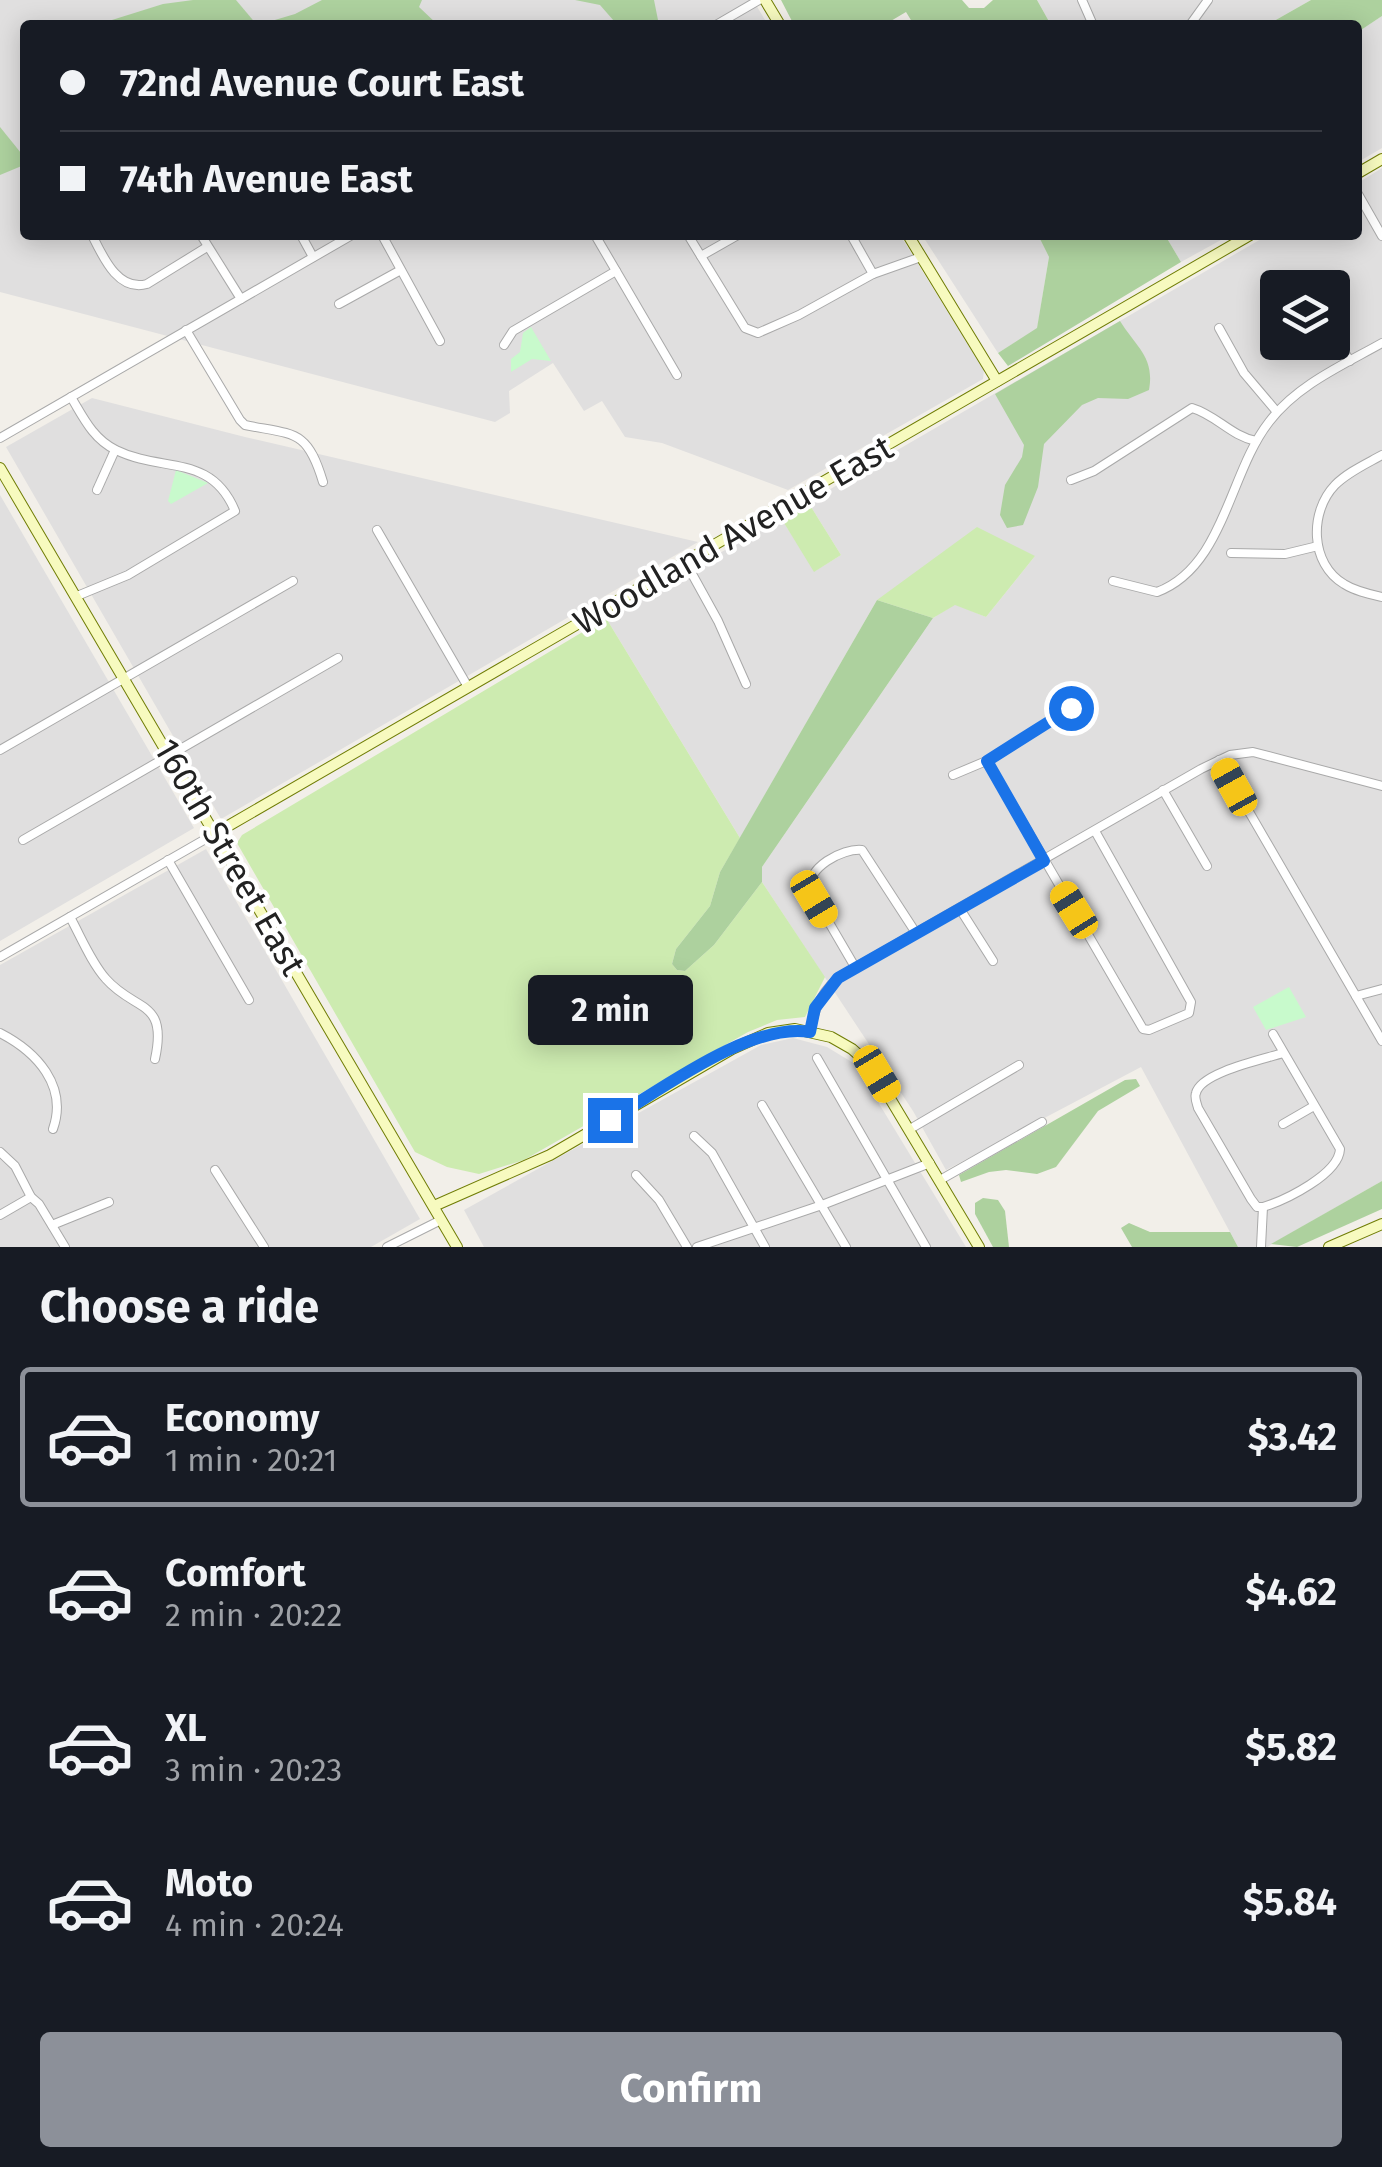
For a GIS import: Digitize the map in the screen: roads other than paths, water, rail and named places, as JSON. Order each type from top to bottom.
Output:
[{"type":"street","points":[[725,20],[762,0]]},
{"type":"street","points":[[1362,201],[1382,236]]},
{"type":"street","points":[[96,240],[127,285],[147,284],[207,246]]},
{"type":"street","points":[[204,240],[241,298]]},
{"type":"street","points":[[303,240],[313,257]]},
{"type":"street","points":[[0,438],[343,240]]},
{"type":"street","points":[[384,240],[440,341]]},
{"type":"street","points":[[598,240],[677,374]]},
{"type":"street","points":[[691,240],[745,328],[756,333],[799,315],[873,274],[922,256]]},
{"type":"street","points":[[701,256],[729,240]]},
{"type":"street","points":[[853,240],[873,274]]},
{"type":"street","points":[[911,240],[997,381]]},
{"type":"street","name":"Woodland Avenue East","points":[[216,833],[1241,240]]},
{"type":"street","points":[[338,304],[399,270]]},
{"type":"street","points":[[504,344],[514,331],[616,271]]},
{"type":"street","points":[[1218,328],[1244,372],[1277,412]]},
{"type":"street","points":[[186,330],[240,420],[245,425],[307,442],[323,482]]},
{"type":"street","points":[[1113,581],[1157,592],[1181,578],[1212,540],[1254,441],[1277,412],[1314,383],[1382,343]]},
{"type":"street","points":[[71,397],[90,430],[115,450],[207,475],[228,494],[235,511],[128,575],[77,596]]},
{"type":"street","points":[[1070,480],[1094,471],[1192,408],[1254,441]]},
{"type":"street","points":[[98,490],[115,450]]},
{"type":"street","points":[[1382,455],[1344,477],[1330,491],[1320,510],[1319,551],[1332,574],[1345,585],[1382,597]]},
{"type":"street","name":"160th Street East","points":[[0,468],[457,1247]]},
{"type":"street","points":[[377,530],[468,688]]},
{"type":"street","points":[[1231,553],[1319,551]]},
{"type":"street","points":[[686,563],[718,620],[746,684]]},
{"type":"street","points":[[0,750],[293,581]]},
{"type":"street","points":[[23,840],[338,658]]},
{"type":"street","points":[[953,775],[987,761],[1071,708]]},
{"type":"street","points":[[810,1032],[815,1008],[825,991],[855,967],[1220,760],[1254,752],[1382,786]]},
{"type":"street","points":[[1220,760],[1382,1040]]},
{"type":"street","points":[[987,761],[1145,1030],[1189,1013],[1191,1006],[1095,832]]},
{"type":"street","points":[[1163,790],[1207,866]]},
{"type":"street","points":[[0,956],[216,833]]},
{"type":"street","points":[[855,967],[814,899],[808,879],[812,872],[850,850],[864,852],[916,934]]},
{"type":"street","points":[[168,860],[249,1000]]},
{"type":"street","points":[[960,909],[993,961]]},
{"type":"street","points":[[70,917],[106,979],[149,1010],[158,1032],[154,1059]]},
{"type":"street","points":[[1356,996],[1382,989]]},
{"type":"street","points":[[434,1206],[550,1155],[750,1040],[782,1030],[810,1032],[832,1037],[863,1057],[910,1128],[978,1247]]},
{"type":"street","points":[[0,1034],[26,1049],[52,1081],[59,1108],[53,1129]]},
{"type":"street","points":[[1273,1034],[1340,1149],[1332,1170],[1258,1207],[1250,1200],[1206,1124],[1198,1108],[1196,1091],[1215,1076],[1284,1053]]},
{"type":"street","points":[[818,1058],[926,1247]]},
{"type":"street","points":[[910,1128],[1019,1065]]},
{"type":"street","points":[[762,1105],[846,1247]]},
{"type":"street","points":[[1283,1124],[1314,1106]]},
{"type":"street","points":[[940,1180],[1042,1122]]},
{"type":"street","points":[[694,1136],[712,1153],[766,1247]]},
{"type":"street","points":[[0,1152],[14,1166],[65,1247]]},
{"type":"street","points":[[697,1247],[886,1182],[930,1162]]},
{"type":"street","points":[[214,1170],[264,1247]]},
{"type":"street","points":[[636,1176],[659,1200],[687,1247]]},
{"type":"street","points":[[0,1215],[31,1197]]},
{"type":"street","points":[[52,1225],[109,1202]]},
{"type":"street","points":[[1261,1247],[1263,1207]]},
{"type":"street","points":[[387,1247],[441,1220]]},
{"type":"street","points":[[1329,1247],[1382,1224]]}]
